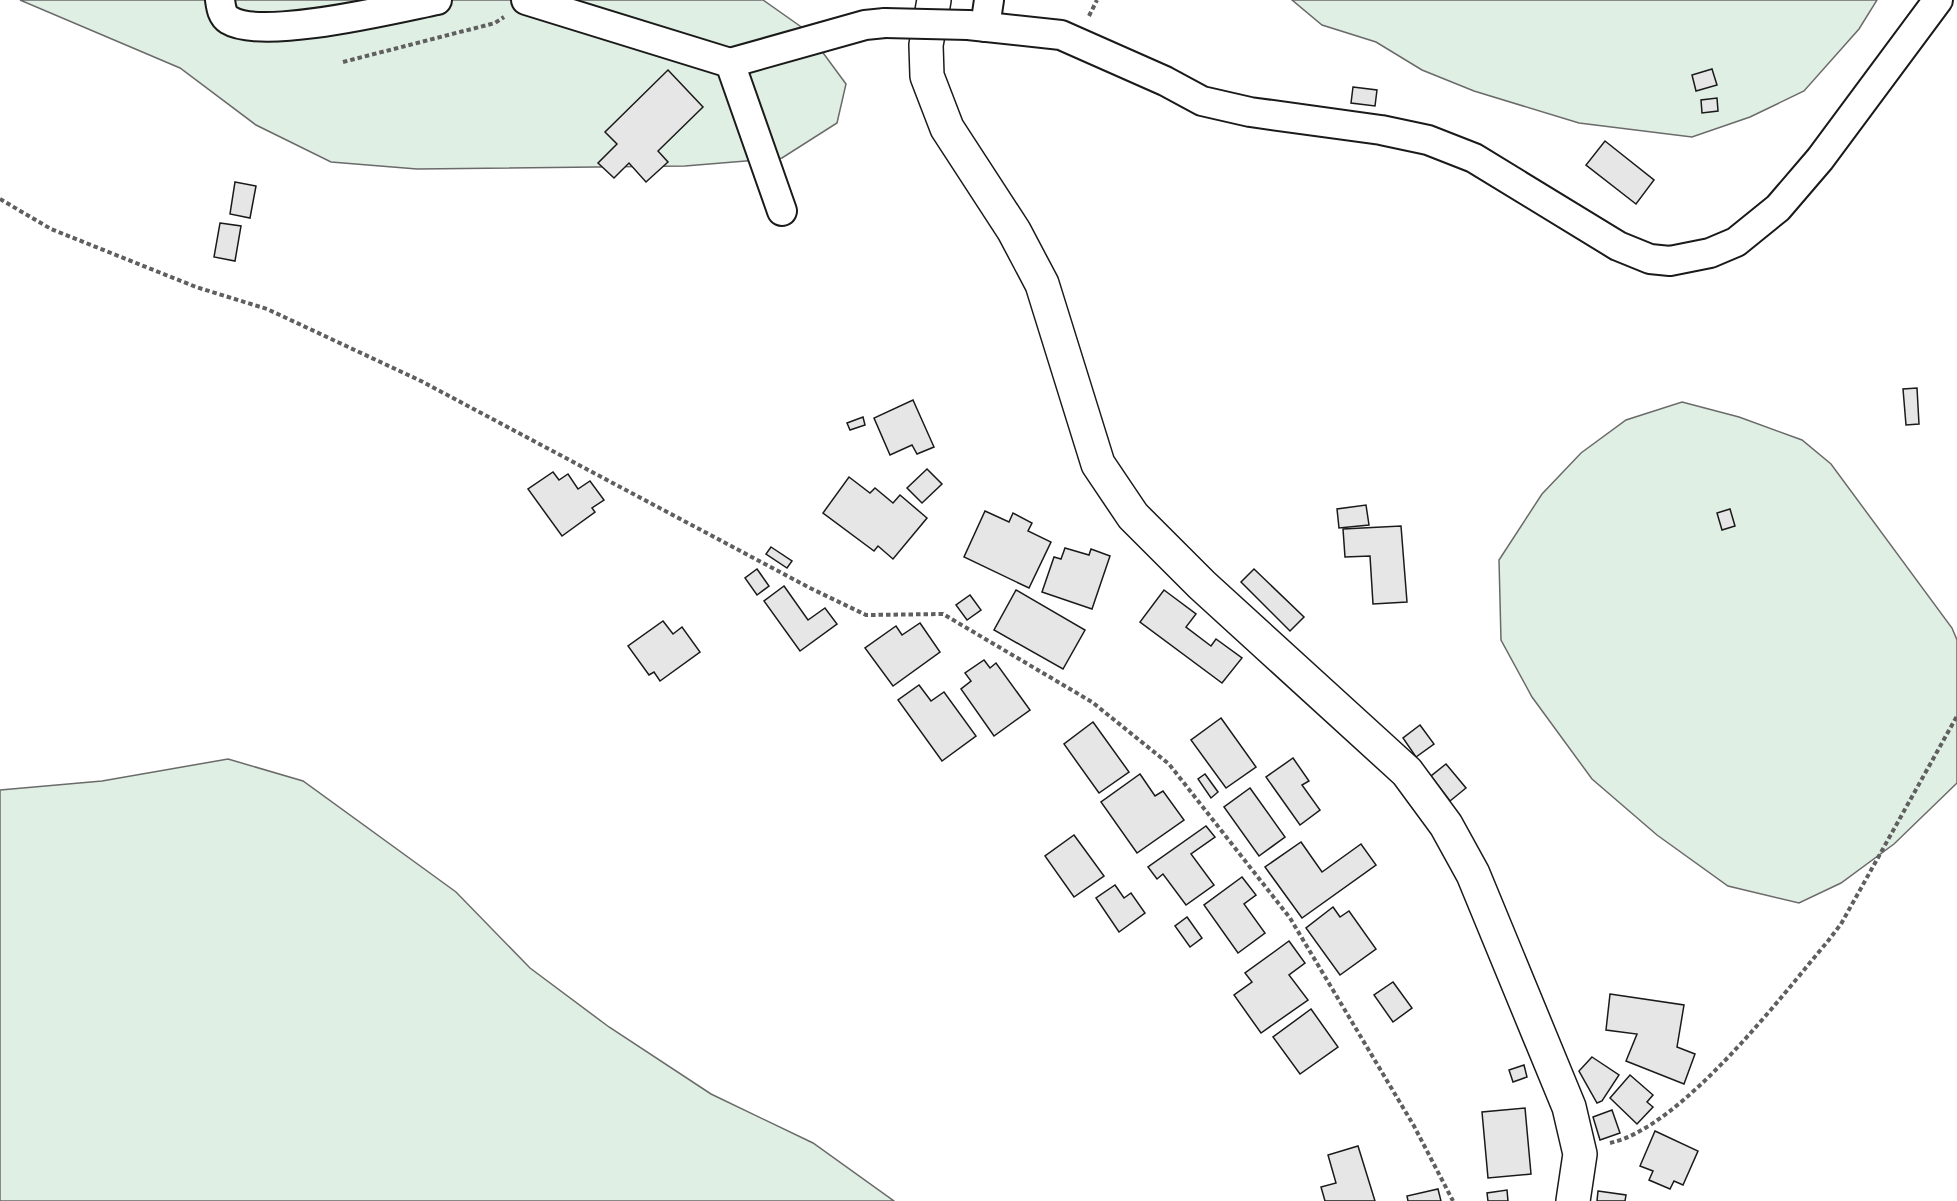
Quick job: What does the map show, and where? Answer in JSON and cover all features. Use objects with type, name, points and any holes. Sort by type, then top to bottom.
[{"type":"street","points":[[219,0],[222,12],[229,20],[246,25],[298,26],[437,0]]},
{"type":"street","points":[[934,0],[931,4],[926,45],[927,76],[947,128],[1014,231],[1042,284],[1098,464],[1133,516],[1202,585],[1407,772],[1446,825],[1473,874],[1564,1096],[1580,1150],[1573,1201]]},
{"type":"street","points":[[528,1],[730,63],[865,25],[885,23],[981,18],[1061,35],[1165,81],[1202,101],[1250,112],[1381,130],[1428,140],[1474,158],[1618,246],[1650,259],[1670,261],[1685,260],[1736,242],[1778,208],[1820,159],[1938,0]]},
{"type":"street","points":[[730,63],[782,211]]},
{"type":"path","points":[[343,62],[495,22],[528,1]]},
{"type":"path","points":[[0,199],[51,228],[196,287],[267,309],[421,381],[866,615],[943,614],[1092,702],[1169,764],[1290,918],[1414,1126],[1453,1201]]},
{"type":"path","points":[[1580,1150],[1617,1142],[1641,1133],[1709,1077],[1769,1011],[1841,924],[1957,716]]},
{"type":"green space","points":[[20,0],[763,0],[807,31],[846,84],[837,123],[782,158],[685,166],[417,169],[331,162],[256,125],[180,68]]},
{"type":"green space","points":[[1292,0],[1877,0],[1859,29],[1804,91],[1750,117],[1692,137],[1579,123],[1474,91],[1422,70],[1376,42],[1322,25]]},
{"type":"green space","points":[[1682,402],[1739,417],[1802,440],[1831,464],[1952,628],[1957,640],[1957,783],[1894,844],[1841,883],[1799,903],[1728,886],[1657,835],[1592,779],[1532,697],[1501,640],[1499,560],[1542,494],[1581,453],[1626,420]]},
{"type":"green space","points":[[228,759],[303,781],[456,892],[530,968],[609,1027],[711,1094],[813,1143],[894,1201],[0,1201],[0,790],[102,781]]},
{"type":"building","points":[[1712,69],[1717,85],[1696,91],[1692,75]]},
{"type":"building","points":[[668,70],[703,107],[658,151],[668,162],[646,182],[629,163],[614,178],[598,163],[617,144],[605,132]]},
{"type":"building","points":[[1353,87],[1377,90],[1375,106],[1351,103]]},
{"type":"building","points":[[1717,98],[1718,111],[1702,113],[1701,100]]},
{"type":"building","points":[[1605,141],[1654,180],[1636,204],[1586,165]]},
{"type":"building","points":[[235,182],[256,186],[250,218],[230,214]]},
{"type":"building","points":[[220,223],[241,226],[235,261],[214,257]]},
{"type":"building","points":[[1917,388],[1919,424],[1906,425],[1903,389]]},
{"type":"building","points":[[913,400],[934,447],[917,454],[912,445],[890,455],[874,418]]},
{"type":"building","points":[[863,417],[865,425],[850,430],[847,423]]},
{"type":"building","points":[[927,469],[942,484],[922,503],[907,488]]},
{"type":"building","points":[[553,472],[559,480],[568,474],[578,489],[590,481],[604,500],[592,508],[595,512],[562,536],[528,489]]},
{"type":"building","points":[[849,477],[870,493],[875,488],[893,503],[900,495],[927,518],[893,559],[878,546],[874,551],[823,513]]},
{"type":"building","points":[[1366,505],[1369,525],[1339,528],[1337,509]]},
{"type":"building","points":[[1730,509],[1735,526],[1722,530],[1717,513]]},
{"type":"building","points":[[985,511],[1009,522],[1013,513],[1032,523],[1028,531],[1051,542],[1029,588],[964,557]]},
{"type":"building","points":[[1401,526],[1407,602],[1373,604],[1370,556],[1345,557],[1343,529]]},
{"type":"building","points":[[771,547],[792,561],[787,568],[766,554]]},
{"type":"building","points":[[1065,548],[1089,555],[1091,549],[1110,556],[1092,609],[1042,592],[1054,557],[1061,559]]},
{"type":"building","points":[[757,569],[769,586],[757,595],[745,578]]},
{"type":"building","points":[[1254,569],[1304,617],[1290,631],[1241,582]]},
{"type":"building","points":[[784,586],[808,620],[825,608],[837,624],[800,651],[764,601]]},
{"type":"building","points":[[1016,590],[1085,630],[1063,669],[994,630]]},
{"type":"building","points":[[1164,590],[1196,614],[1186,627],[1211,646],[1216,639],[1242,658],[1222,683],[1140,622]]},
{"type":"building","points":[[970,595],[981,610],[967,620],[956,605]]},
{"type":"building","points":[[663,621],[673,634],[682,627],[700,652],[660,681],[654,672],[649,675],[628,646]]},
{"type":"building","points":[[920,623],[940,652],[893,686],[865,648],[896,626],[902,635]]},
{"type":"building","points":[[984,660],[990,668],[996,663],[1030,710],[994,736],[961,689],[971,681],[965,673]]},
{"type":"building","points":[[919,685],[931,701],[944,692],[976,736],[942,761],[898,700]]},
{"type":"building","points":[[1221,718],[1256,767],[1226,788],[1191,740]]},
{"type":"building","points":[[1093,722],[1129,772],[1099,793],[1064,744]]},
{"type":"building","points":[[1420,725],[1434,744],[1416,757],[1403,738]]},
{"type":"building","points":[[1293,758],[1309,781],[1302,785],[1320,810],[1300,825],[1266,777]]},
{"type":"building","points":[[1446,764],[1466,788],[1450,801],[1431,776]]},
{"type":"building","points":[[1140,774],[1155,796],[1163,791],[1184,820],[1137,853],[1101,802]]},
{"type":"building","points":[[1205,774],[1218,792],[1211,798],[1198,779]]},
{"type":"building","points":[[1250,788],[1285,837],[1259,856],[1224,807]]},
{"type":"building","points":[[1206,826],[1215,837],[1191,854],[1214,885],[1186,905],[1163,874],[1157,879],[1148,867]]},
{"type":"building","points":[[1074,835],[1104,876],[1074,897],[1045,856]]},
{"type":"building","points":[[1301,842],[1322,872],[1361,844],[1376,865],[1302,918],[1265,867]]},
{"type":"building","points":[[1242,877],[1256,895],[1244,904],[1265,933],[1238,953],[1204,905]]},
{"type":"building","points":[[1115,885],[1124,898],[1131,893],[1145,913],[1119,932],[1096,898]]},
{"type":"building","points":[[1333,907],[1340,917],[1349,911],[1376,949],[1340,975],[1306,928]]},
{"type":"building","points":[[1187,917],[1202,938],[1190,947],[1175,926]]},
{"type":"building","points":[[1289,941],[1305,963],[1289,975],[1308,1000],[1261,1033],[1234,995],[1252,982],[1245,973]]},
{"type":"building","points":[[1393,982],[1412,1008],[1393,1022],[1374,995]]},
{"type":"building","points":[[1610,994],[1684,1005],[1677,1047],[1695,1054],[1684,1084],[1626,1061],[1637,1034],[1606,1030]]},
{"type":"building","points":[[1311,1009],[1338,1047],[1300,1074],[1273,1037]]},
{"type":"building","points":[[1592,1057],[1619,1075],[1602,1101],[1597,1103],[1579,1071]]},
{"type":"building","points":[[1524,1065],[1527,1077],[1513,1082],[1509,1070]]},
{"type":"building","points":[[1630,1075],[1653,1095],[1647,1102],[1653,1107],[1637,1124],[1610,1098]]},
{"type":"building","points":[[1525,1108],[1531,1174],[1488,1178],[1482,1112]]},
{"type":"building","points":[[1612,1110],[1620,1133],[1600,1140],[1593,1117]]},
{"type":"building","points":[[1655,1131],[1698,1151],[1683,1185],[1674,1181],[1670,1189],[1649,1180],[1653,1171],[1640,1166]]},
{"type":"building","points":[[1358,1146],[1375,1201],[1325,1201],[1321,1187],[1336,1183],[1328,1155]]},
{"type":"building","points":[[1438,1189],[1441,1201],[1408,1201],[1407,1196]]},
{"type":"building","points":[[1507,1190],[1508,1201],[1488,1201],[1487,1193]]},
{"type":"building","points":[[1598,1191],[1626,1195],[1625,1201],[1597,1201]]}]
